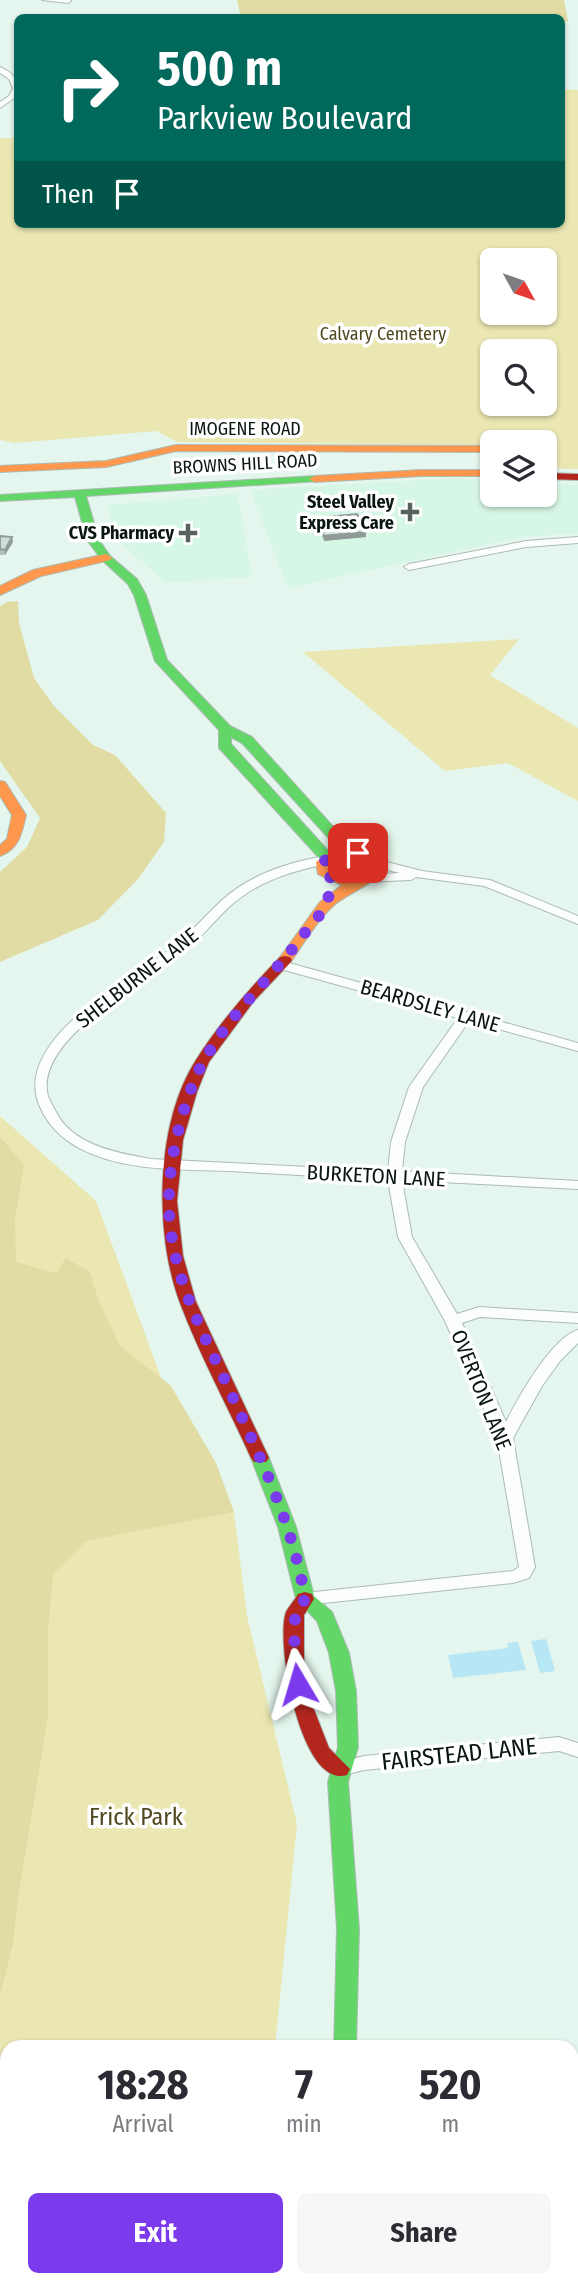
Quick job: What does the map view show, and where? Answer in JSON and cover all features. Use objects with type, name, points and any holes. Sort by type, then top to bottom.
[{"type":"street","points":[[45,0],[68,1]]},
{"type":"street","points":[[0,69],[14,82]]},
{"type":"street","points":[[0,106],[14,93]]},
{"type":"street","name":"IMOGENE ROAD","points":[[0,469],[95,465],[176,448],[480,449]]},
{"type":"street","name":"BROWNS HILL ROAD","points":[[0,498],[421,473],[480,473]]},
{"type":"street","points":[[557,476],[578,477]]},
{"type":"street","points":[[79,493],[93,540],[106,558],[133,582],[140,595],[161,661],[225,729],[247,740],[349,852],[365,855],[375,863],[422,875],[486,883],[578,920]]},
{"type":"street","points":[[409,568],[526,544],[578,540]]},
{"type":"street","points":[[0,591],[9,584],[38,574],[106,558]]},
{"type":"street","points":[[225,729],[224,745],[327,867],[363,880],[422,875]]},
{"type":"street","points":[[0,785],[19,815],[13,840],[0,852]]},
{"type":"street","points":[[327,867],[349,852]]},
{"type":"street","points":[[345,2040],[348,1929],[338,1782],[348,1747],[346,1691],[339,1653],[325,1617],[305,1599],[286,1527],[258,1452],[188,1303],[175,1256],[169,1201],[176,1140],[202,1062],[249,998],[282,965],[325,905],[375,871],[375,863]]},
{"type":"street","points":[[325,905],[327,867]]},
{"type":"street","name":"SHELBURNE LANE","points":[[174,1165],[114,1157],[71,1138],[46,1111],[40,1089],[43,1068],[76,1023],[103,999],[178,950],[234,896],[293,868],[327,867]]},
{"type":"street","name":"BEARDSLEY LANE","points":[[282,965],[578,1047]]},
{"type":"street","name":"OVERTON LANE","points":[[305,1599],[523,1574],[527,1567],[505,1438],[453,1321],[405,1237],[394,1176],[397,1142],[415,1087],[466,1016]]},
{"type":"street","name":"BURKETON LANE","points":[[174,1165],[578,1185]]},
{"type":"street","points":[[453,1321],[479,1312],[578,1318]]},
{"type":"street","points":[[505,1438],[534,1382],[550,1361],[578,1335]]},
{"type":"street","points":[[305,1599],[295,1614],[294,1661],[298,1684],[303,1707],[321,1753],[340,1769]]},
{"type":"street","name":"FAIRSTEAD LANE","points":[[340,1769],[364,1763],[559,1744],[578,1750]]},
{"type":"shaded area","points":[[237,0],[564,0],[568,21],[565,22],[565,14],[240,14]]},
{"type":"shaded area","points":[[455,478],[480,479],[480,507],[557,507],[557,484],[578,485],[578,533],[523,537],[288,588],[250,490]]},
{"type":"shaded area","points":[[238,494],[252,577],[165,583],[117,539],[107,505]]},
{"type":"shaded area","points":[[18,601],[19,623],[34,678],[54,706],[93,745],[115,755],[166,813],[164,842],[138,879],[98,920],[0,962],[0,872],[27,847],[40,818],[0,761],[0,606]]},
{"type":"shaded area","points":[[0,1137],[24,1165],[15,1218],[16,1262],[56,1273],[66,1258],[90,1272],[99,1302],[120,1346],[171,1386],[216,1463],[234,1512],[86,1541],[53,1574],[48,1632],[48,1716],[13,1944],[0,1995]]},
{"type":"green space","name":"Calvary Cemetery","points":[[565,89],[578,90],[578,469],[557,466],[557,430],[480,430],[480,445],[177,442],[156,431],[15,443],[0,440],[0,138],[14,138],[14,228],[565,228]]},
{"type":"green space","points":[[519,639],[490,675],[578,728],[578,801],[508,763],[445,771],[303,652]]},
{"type":"green space","name":"Frick Park","points":[[0,1116],[96,1201],[212,1516],[234,1512],[247,1616],[297,1824],[276,2040],[0,2040]]},
{"type":"water","points":[[546,1639],[555,1671],[540,1673],[531,1641]]},
{"type":"water","points":[[518,1642],[526,1670],[453,1678],[448,1655],[508,1648],[507,1643]]},
{"type":"building","points":[[357,514],[366,532],[324,536],[316,518]]},
{"type":"building","points":[[0,536],[12,537],[5,550],[0,549]]},
{"type":"traffic: fast","points":[[0,498],[315,479]]},
{"type":"traffic: fast","points":[[79,493],[93,540],[106,558],[133,582],[140,595],[161,661],[225,729],[247,740],[349,852]]},
{"type":"traffic: fast","points":[[225,729],[224,745],[327,858]]},
{"type":"traffic: fast","points":[[260,1458],[287,1527],[305,1599],[325,1617],[339,1653],[346,1691],[348,1747],[338,1782],[348,1929],[345,2040]]},
{"type":"traffic: slow","points":[[0,469],[106,464],[176,448],[480,449]]},
{"type":"traffic: slow","points":[[315,479],[421,473],[480,473]]},
{"type":"traffic: slow","points":[[0,591],[37,573],[106,558]]},
{"type":"traffic: slow","points":[[0,785],[19,815],[13,840],[0,852]]},
{"type":"traffic: slow","points":[[285,960],[325,905],[347,888],[373,875],[376,867],[365,857],[351,853],[337,855],[323,862],[323,871],[341,881],[360,881]]},
{"type":"traffic: jam","points":[[557,476],[578,477]]},
{"type":"traffic: jam","points":[[260,1458],[188,1302],[175,1256],[169,1201],[175,1140],[189,1092],[202,1062],[249,998],[285,960]]},
{"type":"traffic: jam","points":[[305,1599],[295,1614],[294,1661],[303,1707],[321,1753],[340,1769]]},
{"type":"place","name":"Steel Valley Express Care","points":[[410,512]]},
{"type":"place","name":"CVS Pharmacy","points":[[188,533]]},
{"type":"route","points":[[298,1684],[294,1661],[295,1614],[305,1599],[303,1584],[286,1527],[258,1452],[188,1303],[175,1256],[169,1201],[176,1140],[202,1062],[249,998],[282,965],[325,905],[333,879],[323,872],[323,862],[333,855],[358,853]]}]
